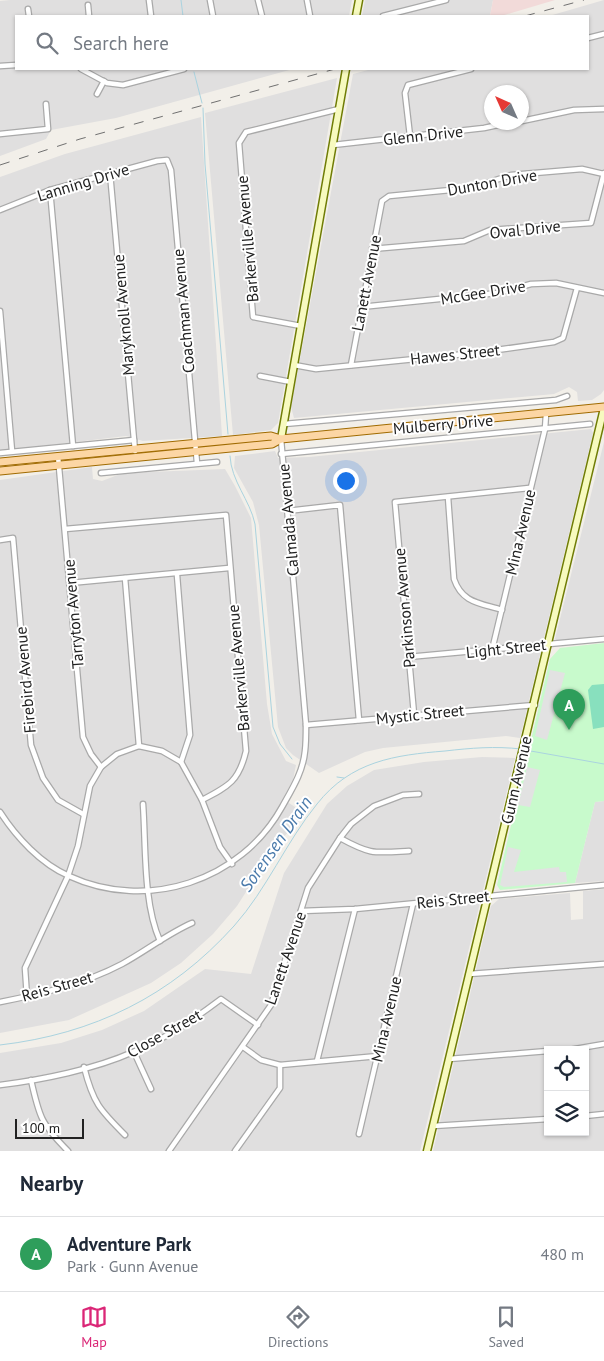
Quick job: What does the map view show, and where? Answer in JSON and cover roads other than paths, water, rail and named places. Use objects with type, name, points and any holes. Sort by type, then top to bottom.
[{"type":"main road","name":"Mulberry Drive","points":[[0,471],[136,457],[195,448],[272,444],[281,439],[604,407]]},
{"type":"main road","name":"Mulberry Drive","points":[[0,462],[58,456],[135,444],[195,448]]},
{"type":"street","points":[[149,0],[151,15]]},
{"type":"street","points":[[210,0],[213,15]]},
{"type":"street","points":[[258,0],[262,15]]},
{"type":"street","points":[[307,0],[310,15]]},
{"type":"street","points":[[356,15],[359,0]]},
{"type":"street","points":[[387,15],[446,0]]},
{"type":"street","points":[[88,5],[89,15]]},
{"type":"street","points":[[28,9],[29,15]]},
{"type":"street","points":[[589,38],[604,34]]},
{"type":"street","points":[[0,66],[15,65]]},
{"type":"street","points":[[89,70],[104,81],[123,85],[180,70]]},
{"type":"street","points":[[155,70],[156,76]]},
{"type":"street","name":"Calmada Avenue","points":[[68,876],[116,889],[150,891],[180,886],[207,877],[232,864],[272,825],[298,778],[305,752],[306,725],[281,439],[346,70]]},
{"type":"street","points":[[410,136],[405,94],[408,85],[467,70]]},
{"type":"street","points":[[96,94],[104,81]]},
{"type":"street","points":[[0,134],[48,129],[46,104]]},
{"type":"street","name":"Barkerville Avenue","points":[[301,326],[254,317],[239,142],[246,132],[339,109]]},
{"type":"street","points":[[529,119],[574,110],[604,110]]},
{"type":"street","name":"Glenn Drive","points":[[333,145],[484,128]]},
{"type":"street","name":"Lanning Drive","points":[[0,210],[50,190],[110,173],[167,160]]},
{"type":"street","name":"Coachman Avenue","points":[[167,160],[171,170],[197,462]]},
{"type":"street","name":"Dunton Drive","points":[[382,201],[389,196],[471,188],[511,175],[582,169],[604,174]]},
{"type":"street","name":"Maryknoll Avenue","points":[[110,173],[136,457]]},
{"type":"street","name":"Oval Drive","points":[[372,249],[464,241],[490,230],[591,223],[604,174]]},
{"type":"street","points":[[50,190],[73,446]]},
{"type":"street","name":"Lanett Avenue","points":[[351,365],[382,201]]},
{"type":"street","name":"McGee Drive","points":[[361,307],[498,293],[531,284],[556,283],[604,293]]},
{"type":"street","name":"Hawes Street","points":[[294,364],[316,369],[475,353],[554,342],[563,338],[577,288]]},
{"type":"street","points":[[0,310],[12,451]]},
{"type":"street","points":[[260,376],[291,382]]},
{"type":"street","points":[[284,424],[556,400],[567,396]]},
{"type":"street","name":"Gunn Avenue","points":[[427,1151],[604,407]]},
{"type":"street","name":"Mina Avenue","points":[[492,650],[545,429],[546,414]]},
{"type":"street","name":"Mulberry Drive","points":[[282,454],[590,424]]},
{"type":"street","points":[[0,452],[73,446],[135,444]]},
{"type":"street","name":"Tarryton Avenue","points":[[58,456],[83,737],[91,754],[101,767]]},
{"type":"street","points":[[101,473],[197,462],[217,462]]},
{"type":"street","points":[[502,610],[467,600],[458,590],[454,579],[448,497],[530,488]]},
{"type":"street","name":"Parkinson Avenue","points":[[414,714],[395,502],[448,497]]},
{"type":"street","points":[[287,511],[340,505],[359,720]]},
{"type":"street","name":"Barkerville Avenue","points":[[65,529],[226,515],[246,751],[242,769],[234,780],[202,800]]},
{"type":"street","name":"Firebird Avenue","points":[[0,540],[13,538],[31,745],[43,778],[58,800],[83,814]]},
{"type":"street","points":[[70,583],[177,575],[229,568]]},
{"type":"street","points":[[177,575],[190,735],[182,762]]},
{"type":"street","points":[[125,578],[139,746]]},
{"type":"street","name":"Light Street","points":[[408,657],[604,640]]},
{"type":"street","name":"Mystic Street","points":[[306,725],[414,714],[534,705]]},
{"type":"street","points":[[27,997],[25,968],[68,876],[78,846],[90,786],[101,767],[117,754],[139,746],[162,752],[182,762],[202,800],[220,847],[232,864]]},
{"type":"street","name":"Lanett Avenue","points":[[169,1151],[271,1005],[308,888],[340,838],[351,824],[374,806],[403,794],[419,794]]},
{"type":"street","points":[[143,804],[150,891],[155,929],[160,941]]},
{"type":"street","points":[[0,812],[7,823],[34,852],[68,876]]},
{"type":"street","points":[[0,824],[7,823]]},
{"type":"street","points":[[340,838],[365,852],[409,851]]},
{"type":"street","name":"Reis Street","points":[[302,911],[413,904],[604,884]]},
{"type":"street","name":"Mina Avenue","points":[[360,1134],[413,904]]},
{"type":"street","points":[[317,1061],[355,909]]},
{"type":"street","name":"Reis Street","points":[[0,1002],[27,997],[91,978],[121,964],[192,923]]},
{"type":"street","points":[[469,974],[604,964]]},
{"type":"street","name":"Close Street","points":[[0,1085],[31,1080],[84,1067],[134,1052],[200,1014],[221,998],[258,1025]]},
{"type":"street","points":[[589,1047],[604,1044]]},
{"type":"street","points":[[243,1046],[261,1060],[280,1065],[378,1056]]},
{"type":"street","points":[[448,1059],[544,1051]]},
{"type":"street","points":[[134,1052],[152,1089]]},
{"type":"street","points":[[235,1151],[280,1088],[280,1065]]},
{"type":"street","points":[[84,1067],[96,1103],[125,1135]]},
{"type":"street","points":[[31,1080],[39,1116],[49,1132],[68,1151]]},
{"type":"street","points":[[589,1116],[604,1114]]},
{"type":"street","points":[[433,1126],[544,1118]]},
{"type":"waterway","points":[[181,0],[183,15]]},
{"type":"waterway","points":[[194,72],[202,103]]},
{"type":"waterway","points":[[203,108],[205,164],[228,434]]},
{"type":"waterway","points":[[230,456],[234,474],[253,515],[255,524],[273,727],[280,744],[292,759]]},
{"type":"waterway","name":"Sorensen Drain","points":[[0,1045],[34,1040],[67,1032],[99,1021],[129,1008],[157,992],[184,973],[210,951],[246,912],[317,804],[344,778],[359,769],[391,758],[409,755],[464,749],[521,749]]},
{"type":"waterway","name":"Sorensen Drain","points":[[525,750],[604,764]]},
{"type":"waterway","name":"Sorensen Drain","points":[[337,777],[344,778]]},
{"type":"railway","points":[[529,15],[584,0]]},
{"type":"railway","points":[[0,165],[80,139],[331,70]]},
{"type":"place","name":"Adventure Park","points":[[569,730]]}]
